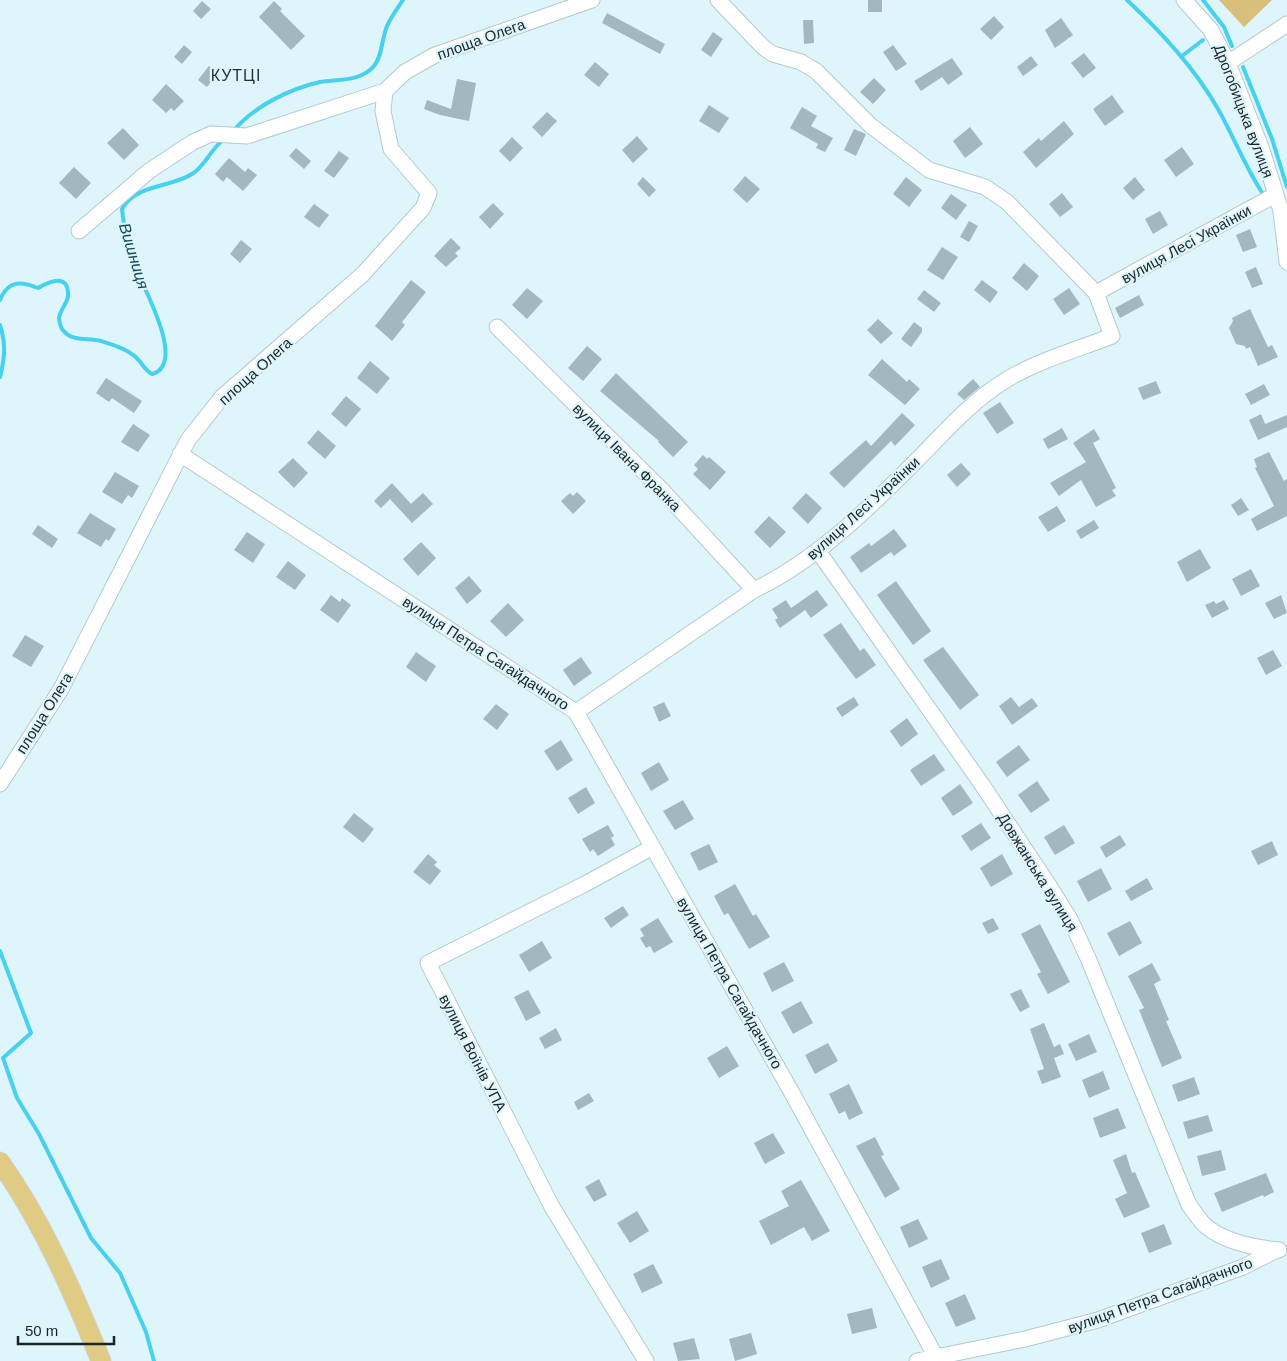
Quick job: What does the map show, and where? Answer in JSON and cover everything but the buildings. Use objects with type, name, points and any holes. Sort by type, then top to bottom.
[{"type":"main road","points":[[0,1162],[43,1232],[65,1276],[100,1361]]},
{"type":"street","name":"вулиця Лесі Українки","points":[[576,712],[754,590],[777,579],[818,551],[994,387],[1041,364],[1112,336],[1096,294],[1007,202],[985,187],[929,170],[870,124],[816,71],[801,62],[773,54],[764,48],[718,0]]},
{"type":"street","name":"Дрогобицька вулиця","points":[[1184,0],[1211,30],[1228,62],[1262,150],[1275,195],[1284,210],[1287,262]]},
{"type":"street","name":"площа Олега","points":[[79,231],[149,171],[193,142],[211,134],[247,136],[385,91],[405,72],[435,55],[587,1]]},
{"type":"street","points":[[1228,62],[1287,24]]},
{"type":"street","name":"площа Олега","points":[[0,784],[61,689],[188,440],[222,398],[364,274],[423,208],[429,193],[390,149],[383,110],[385,91]]},
{"type":"street","name":"вулиця Лесі Українки","points":[[1096,294],[1275,195]]},
{"type":"street","name":"вулиця Івана Франка","points":[[497,327],[661,489],[754,590]]},
{"type":"street","name":"вулиця Петра Сагайдачного","points":[[180,454],[576,712],[792,1093],[936,1357],[1025,1339],[1098,1320],[1243,1267],[1282,1250]]},
{"type":"street","name":"Довжанська вулиця","points":[[818,551],[983,786],[1070,919],[1092,967],[1189,1205],[1207,1227],[1224,1236],[1282,1250]]},
{"type":"street","name":"вулиця Воїнів УПА","points":[[646,1361],[552,1207],[428,963],[585,884],[652,847]]},
{"type":"street","points":[[917,1361],[936,1357]]},
{"type":"shaded area","points":[[1219,0],[1272,0],[1244,27]]},
{"type":"waterway","name":"Вишниця","points":[[234,130],[242,121],[262,106],[296,89],[320,82],[348,79],[369,71],[377,62],[387,26],[403,0]]},
{"type":"waterway","points":[[1127,0],[1165,38],[1199,79],[1218,109],[1263,194]]},
{"type":"waterway","points":[[1203,0],[1224,27],[1232,46]]},
{"type":"waterway","points":[[1182,56],[1203,40]]},
{"type":"waterway","points":[[1243,67],[1272,139],[1287,187]]},
{"type":"waterway","name":"Вишниця","points":[[0,300],[3,293],[16,284],[21,283],[38,288],[53,281],[62,282],[65,284],[68,296],[59,319],[62,329],[66,333],[75,338],[101,341],[122,348],[136,357],[146,370],[152,374],[162,367],[165,356],[160,326],[132,255],[122,209],[136,195],[197,171],[223,140]]},
{"type":"waterway","name":"Вишниця","points":[[0,325],[4,351],[0,377]]},
{"type":"waterway","points":[[0,951],[31,1033],[3,1058],[17,1098],[39,1134],[91,1238],[120,1273],[146,1332],[154,1361]]},
{"type":"district","name":"КУТЦІ","points":[[236,75]]}]
